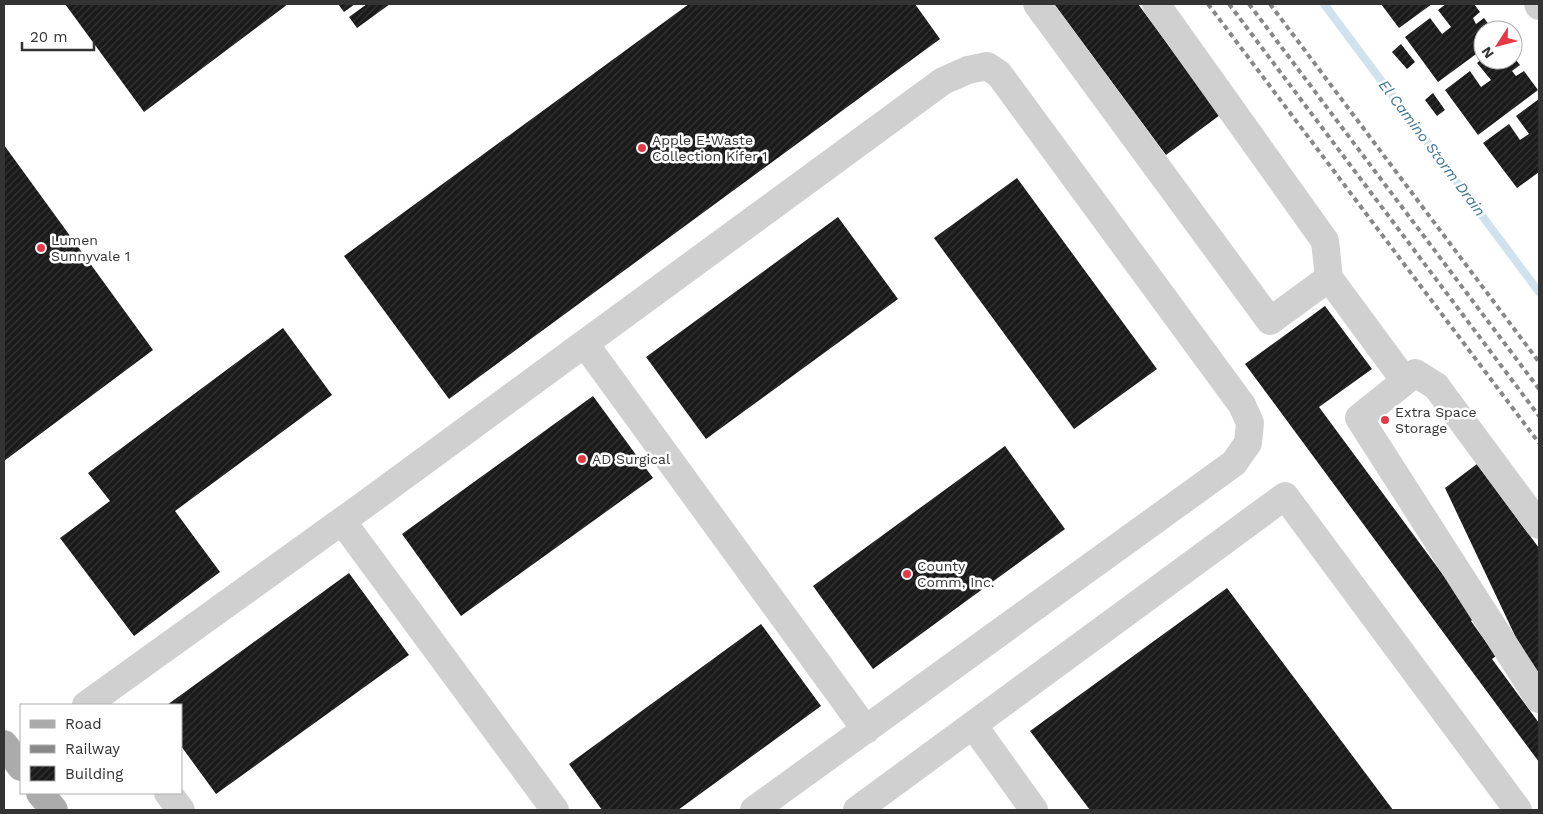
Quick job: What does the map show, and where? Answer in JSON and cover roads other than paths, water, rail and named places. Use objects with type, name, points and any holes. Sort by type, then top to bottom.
[{"type":"main road","points":[[41,794],[54,810]]},
{"type":"lane","points":[[1036,4],[1270,321],[1329,278]]},
{"type":"lane","points":[[1156,4],[1325,241],[1329,278],[1405,381]]},
{"type":"lane","points":[[96,702],[943,81],[968,70],[987,66],[999,74],[1236,397],[1250,423],[1248,442],[1234,464],[754,810]]},
{"type":"lane","points":[[585,344],[866,730]]},
{"type":"lane","points":[[1539,525],[1436,386],[1415,373],[1359,418],[1539,699]]},
{"type":"lane","points":[[861,809],[1285,496],[1518,810]]},
{"type":"lane","points":[[342,522],[554,810]]},
{"type":"lane","points":[[973,725],[1034,810]]},
{"type":"lane","points":[[169,794],[181,810]]},
{"type":"waterway","name":"El Camino Storm Drain","points":[[1324,4],[1539,292]]},
{"type":"railway","points":[[1208,4],[1539,443]]},
{"type":"railway","points":[[1229,4],[1539,416]]},
{"type":"railway","points":[[1249,4],[1539,389]]},
{"type":"railway","points":[[1270,4],[1539,362]]},
{"type":"place","name":"Apple E-Waste Collection Kifer 1","points":[[642,148]]},
{"type":"place","name":"Lumen Sunnyvale 1","points":[[41,248]]},
{"type":"place","name":"Extra Space Storage","points":[[1385,420]]},
{"type":"place","name":"AD Surgical","points":[[582,459]]},
{"type":"place","name":"County Comm, Inc.","points":[[907,574]]}]
